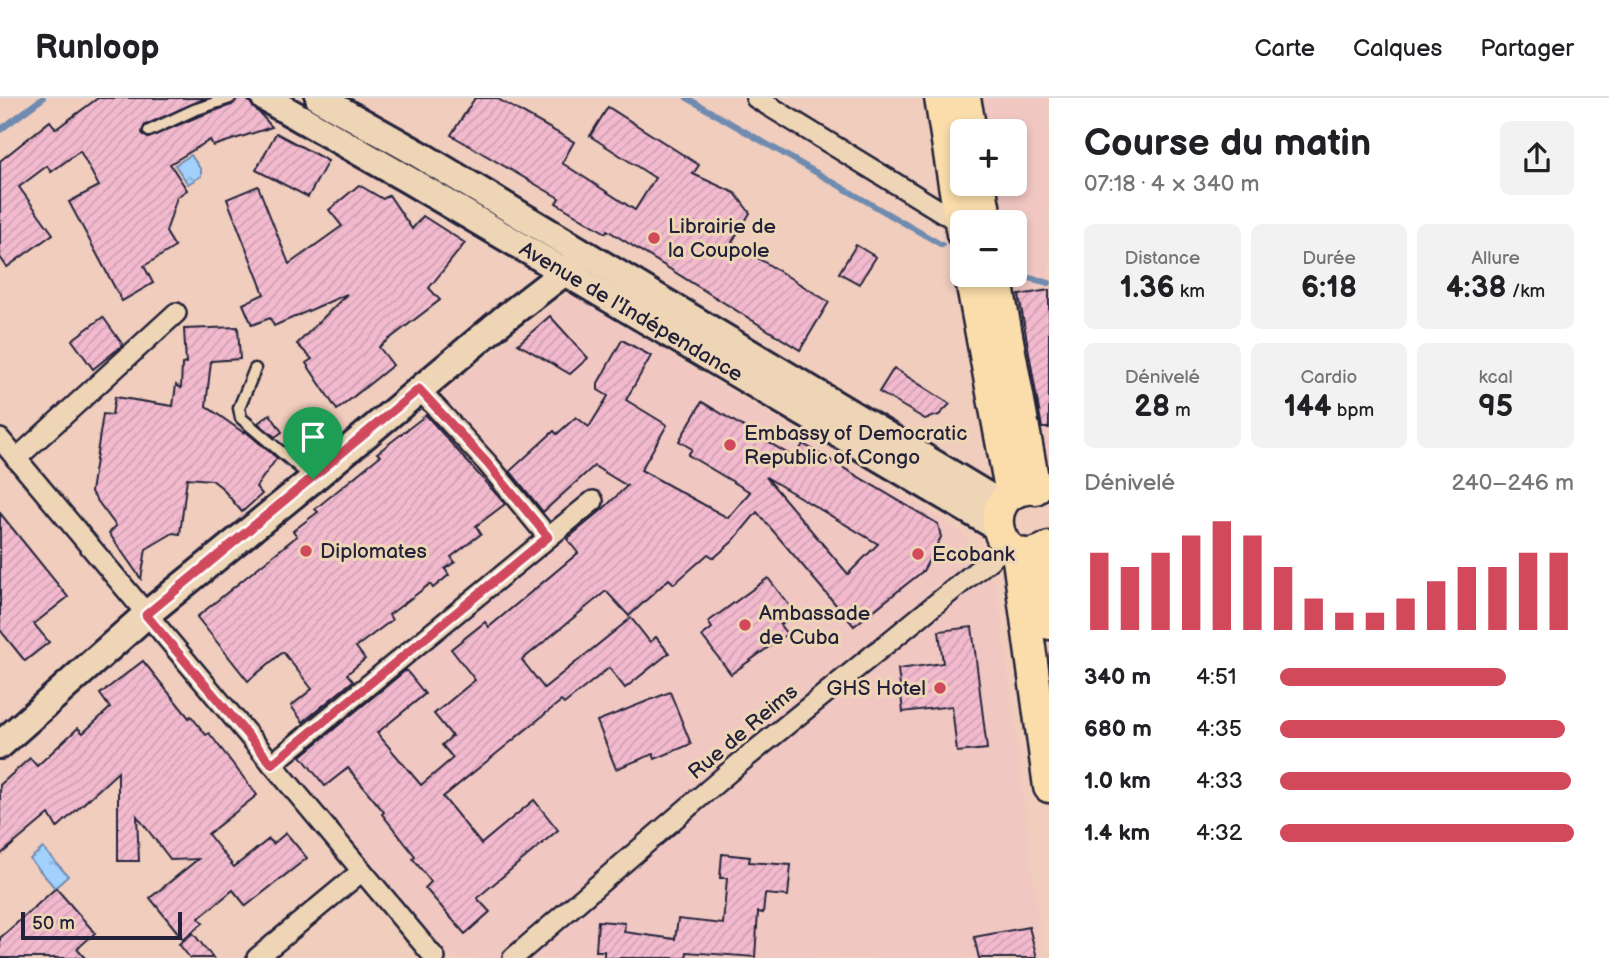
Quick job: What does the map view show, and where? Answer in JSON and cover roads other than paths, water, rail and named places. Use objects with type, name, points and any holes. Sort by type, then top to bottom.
[{"type":"main road","name":"Avenue de l'Indépendance","points":[[265,98],[565,274],[1023,523]]},
{"type":"main road","name":"Avenue de l'Indépendance","points":[[319,98],[586,254],[1023,523]]},
{"type":"main road","points":[[940,98],[966,210]]},
{"type":"main road","points":[[965,98],[969,119]]},
{"type":"main road","points":[[0,745],[146,615],[505,318],[565,274],[586,254]]},
{"type":"main road","points":[[973,287],[1023,523],[1049,624]]},
{"type":"main road","points":[[997,287],[1049,787]]},
{"type":"street","points":[[756,98],[950,214]]},
{"type":"street","points":[[16,459],[176,313]]},
{"type":"street","points":[[419,389],[487,463],[548,537]]},
{"type":"street","points":[[0,439],[435,958]]},
{"type":"street","points":[[272,764],[593,501]]},
{"type":"street","name":"Rue de Reims","points":[[513,958],[1023,523]]},
{"type":"street","points":[[257,958],[362,871]]},
{"type":"lane","points":[[149,131],[194,110],[230,98]]},
{"type":"lane","points":[[255,369],[239,408],[241,418],[313,479]]},
{"type":"water","points":[[191,155],[201,170],[201,176],[188,184],[175,165]]},
{"type":"water","points":[[43,848],[68,876],[55,888],[30,859]]},
{"type":"waterway","points":[[0,130],[43,98]]},
{"type":"waterway","points":[[687,98],[942,245]]},
{"type":"waterway","points":[[1029,278],[1049,283]]},
{"type":"place","name":"Librairie de la Coupole","points":[[654,238]]},
{"type":"place","name":"Embassy of Democratic Republic of Congo","points":[[730,445]]},
{"type":"place","name":"Diplomates","points":[[306,551]]},
{"type":"place","name":"Ecobank","points":[[918,554]]},
{"type":"place","name":"Ambassade de Cuba","points":[[745,625]]},
{"type":"place","name":"GHS Hotel","points":[[940,688]]}]
